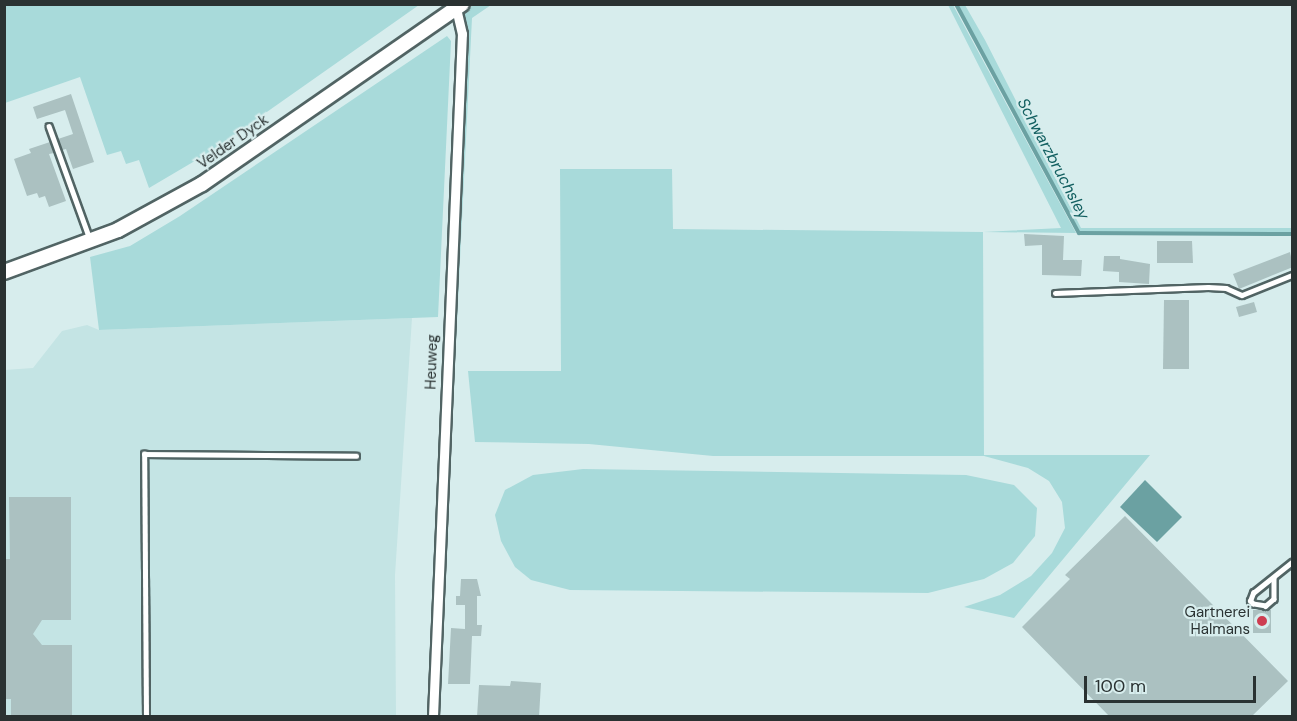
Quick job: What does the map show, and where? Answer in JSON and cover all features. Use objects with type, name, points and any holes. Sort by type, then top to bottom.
[{"type":"main road","name":"Velder Dyck","points":[[4,272],[91,242],[118,230],[202,184],[459,7]]},
{"type":"street","name":"Heuweg","points":[[434,717],[462,34],[459,7]]},
{"type":"lane","points":[[49,126],[91,242]]},
{"type":"lane","points":[[1055,293],[1208,287],[1226,288],[1242,296],[1293,275]]},
{"type":"lane","points":[[146,717],[144,454],[356,456]]},
{"type":"lane","points":[[1274,578],[1274,599],[1266,606],[1253,604],[1250,601],[1253,593],[1293,562]]},
{"type":"shaded area","points":[[4,5],[419,5],[210,152],[149,188],[139,160],[126,164],[121,151],[107,155],[80,77],[5,103]]},
{"type":"shaded area","points":[[474,5],[491,5],[472,18],[451,442],[449,425],[466,27],[464,16],[466,10]]},
{"type":"shaded area","points":[[948,5],[953,5],[1076,233],[983,232],[1061,228]]},
{"type":"shaded area","points":[[958,5],[965,5],[985,40],[1081,228],[1292,228],[1292,233],[1080,232]]},
{"type":"shaded area","points":[[447,36],[451,41],[438,317],[99,330],[90,257],[130,246],[180,216]]},
{"type":"shaded area","points":[[560,169],[672,169],[673,229],[983,232],[984,455],[1150,455],[1014,618],[964,607],[1000,595],[1031,576],[1052,553],[1065,528],[1062,502],[1049,481],[1028,468],[984,456],[713,456],[589,444],[475,442],[468,371],[561,371]]},
{"type":"shaded area","points":[[412,318],[395,575],[396,716],[5,716],[5,370],[33,368],[62,331],[87,325],[99,330]]},
{"type":"shaded area","points":[[583,469],[966,475],[1014,485],[1037,508],[1035,536],[1013,563],[984,579],[928,593],[570,590],[531,580],[515,567],[501,541],[495,515],[505,490],[533,475]]},
{"type":"shaded area","points":[[1145,480],[1182,517],[1157,542],[1120,507]]},
{"type":"building","points":[[71,94],[94,162],[73,169],[66,149],[62,150],[58,139],[73,134],[65,110],[37,119],[33,107]]},
{"type":"building","points":[[50,142],[54,153],[49,154],[66,201],[49,207],[45,196],[39,198],[37,193],[27,196],[14,159],[31,153],[29,149]]},
{"type":"building","points":[[1024,234],[1064,236],[1063,260],[1082,260],[1081,276],[1042,275],[1042,245],[1025,246]]},
{"type":"building","points":[[1157,241],[1192,241],[1193,263],[1157,263]]},
{"type":"building","points":[[1290,252],[1293,267],[1239,289],[1233,274]]},
{"type":"building","points":[[1104,256],[1120,256],[1120,259],[1150,264],[1149,284],[1119,282],[1119,272],[1103,271]]},
{"type":"building","points":[[1164,300],[1189,300],[1189,369],[1163,369]]},
{"type":"building","points":[[1254,302],[1257,312],[1239,317],[1236,307]]},
{"type":"building","points":[[9,497],[71,497],[71,620],[42,620],[33,634],[42,645],[72,645],[72,717],[11,717],[11,699],[4,699],[4,559],[10,559]]},
{"type":"building","points":[[1125,516],[1288,681],[1251,717],[1110,717],[1022,627],[1070,579],[1065,575]]},
{"type":"building","points":[[461,579],[477,579],[481,596],[477,596],[477,625],[482,625],[481,636],[472,636],[470,684],[448,684],[451,628],[465,629],[465,605],[456,605],[456,596],[460,596]]},
{"type":"building","name":"Gartnerei Halmans","points":[[1253,610],[1271,610],[1271,633],[1253,633]]},
{"type":"building","points":[[511,681],[541,683],[539,717],[477,717],[479,685],[510,686]]},
{"type":"waterway","name":"Schwarzbruchsley","points":[[956,4],[1079,233],[1292,234]]},
{"type":"place","name":"Gartnerei Halmans","points":[[1262,621]]}]
